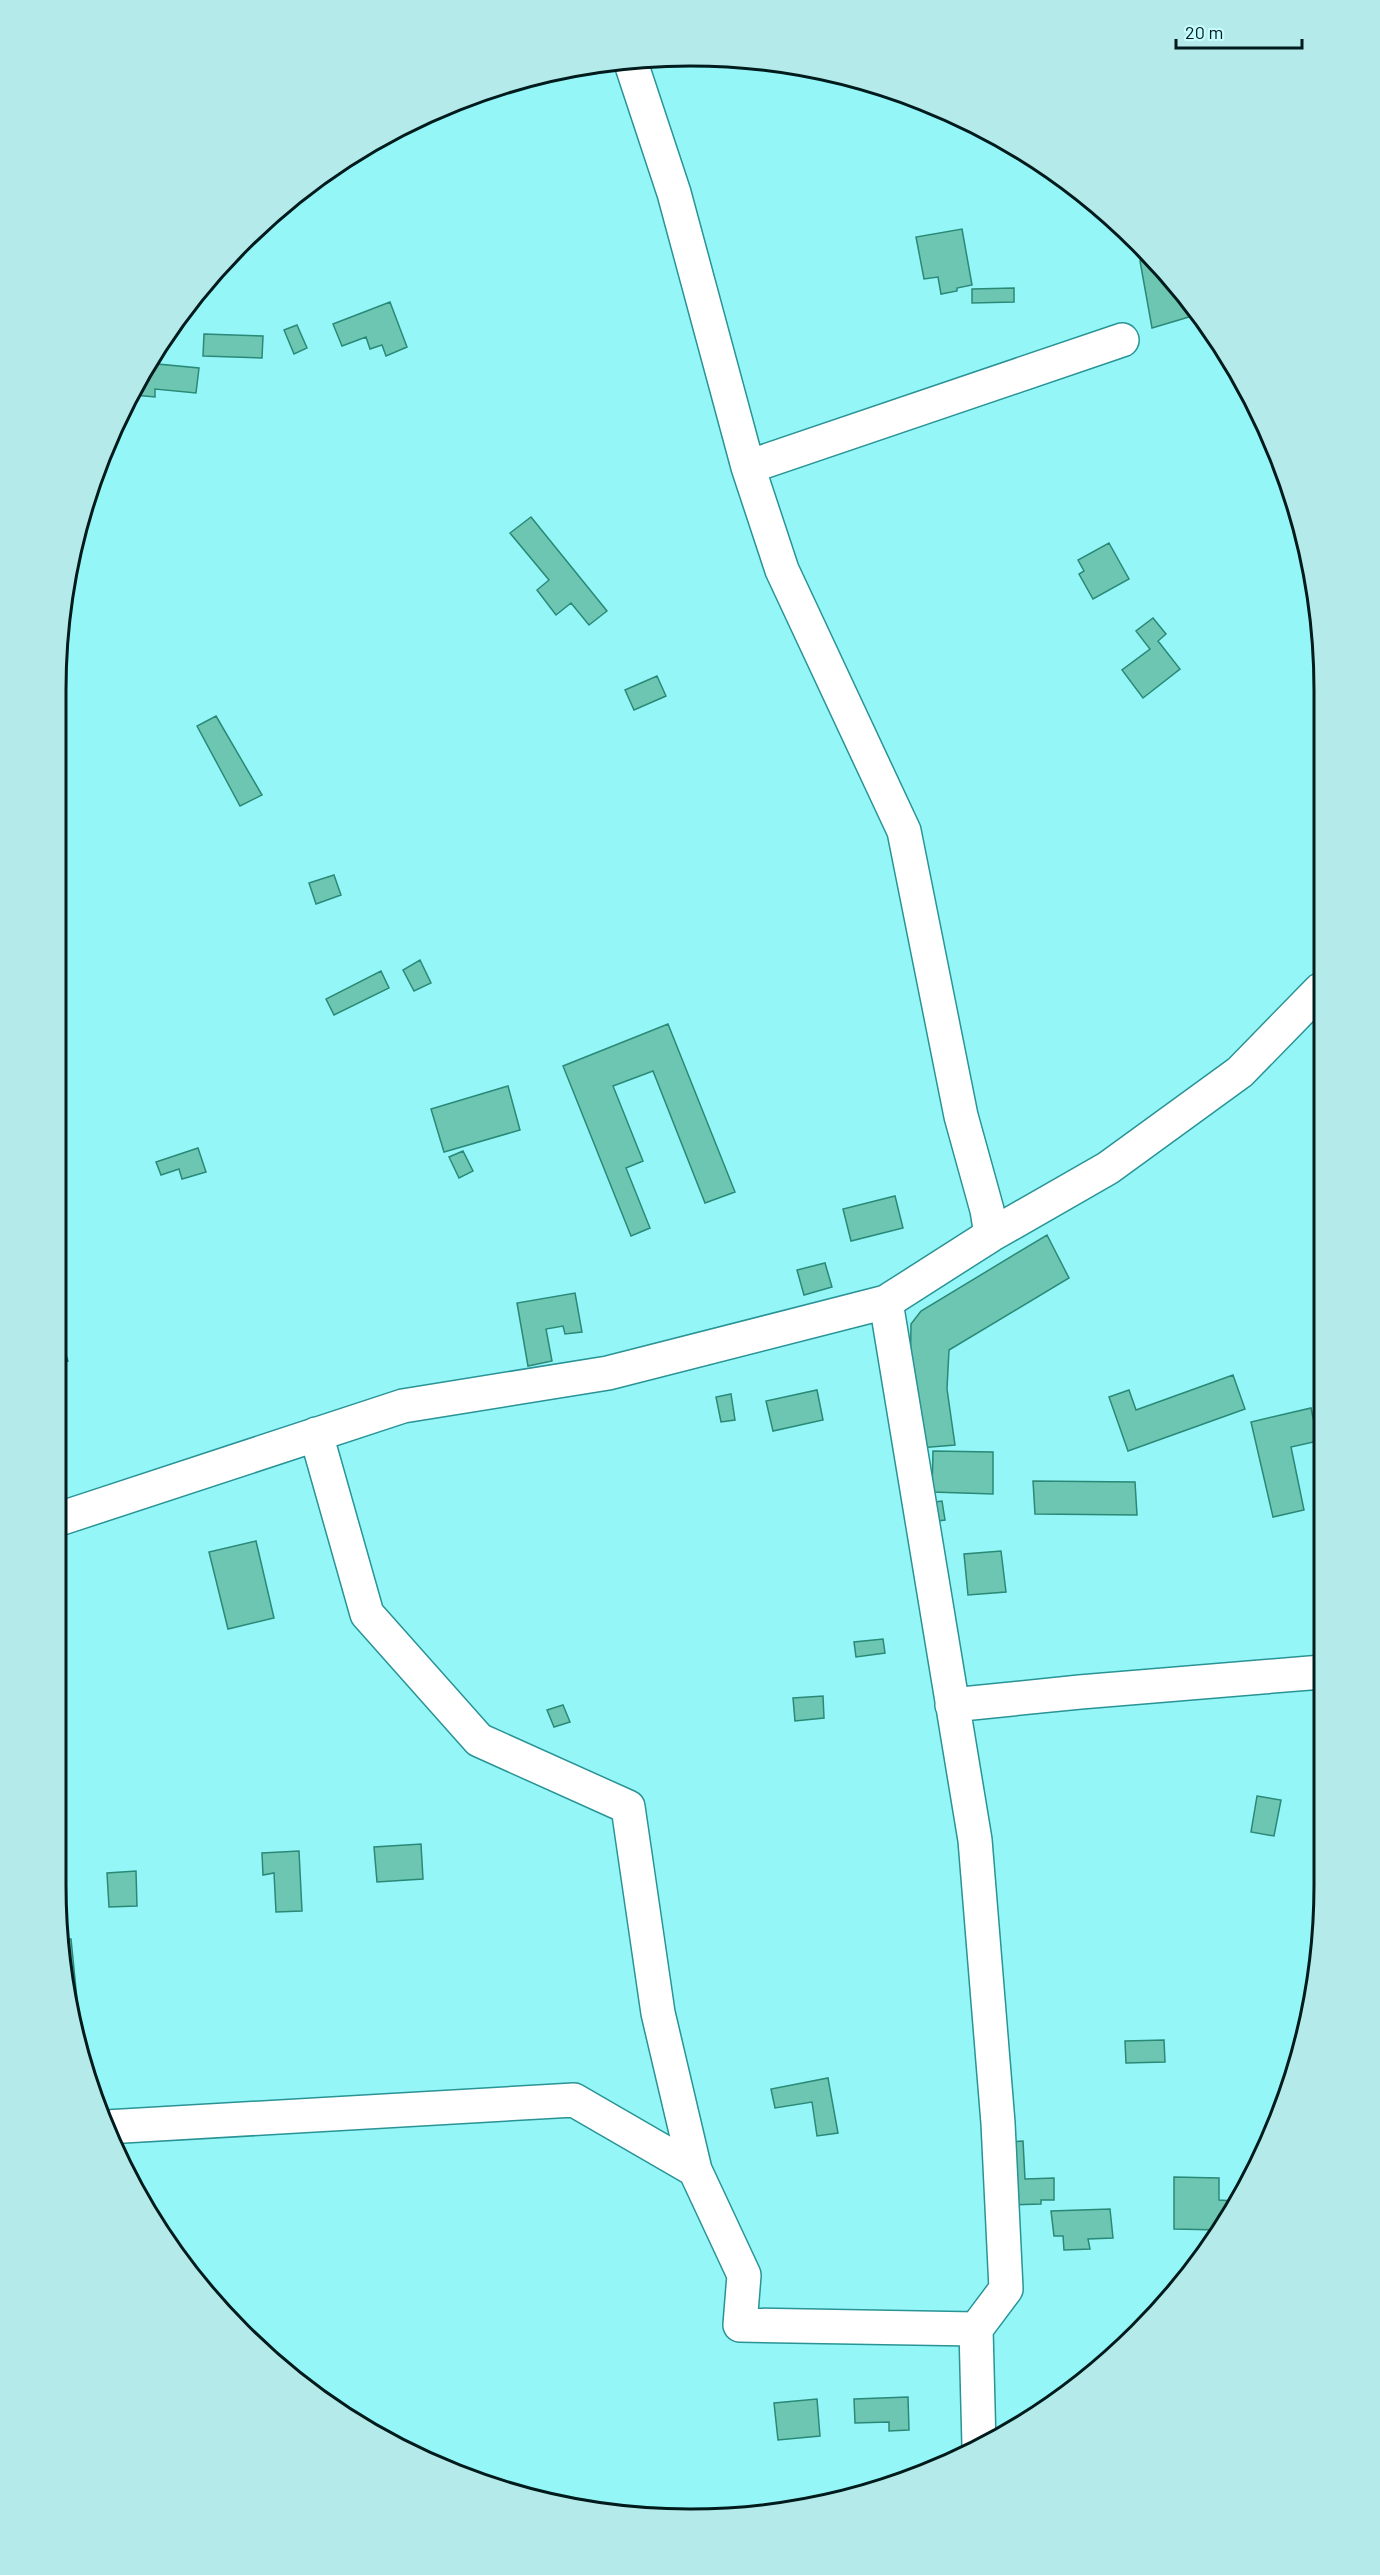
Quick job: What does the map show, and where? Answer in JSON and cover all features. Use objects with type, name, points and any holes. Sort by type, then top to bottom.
[{"type":"street","points":[[633,69],[674,193],[748,467],[782,570],[904,831],[962,1116],[987,1210],[991,1235]]},
{"type":"street","points":[[748,467],[1122,340]]},
{"type":"street","points":[[66,1517],[404,1406],[608,1373],[886,1302],[991,1235],[1108,1168],[1240,1072],[1314,996]]},
{"type":"street","points":[[886,1302],[975,1840],[998,2123],[1006,2289],[976,2329],[979,2438]]},
{"type":"street","points":[[316,1434],[367,1614],[480,1740],[628,1808],[658,2013],[694,2170],[744,2275],[740,2325],[976,2329]]},
{"type":"street","points":[[952,1705],[1314,1673]]},
{"type":"street","points":[[114,2127],[574,2100],[694,2170]]},
{"type":"building","points":[[962,229],[972,285],[941,294],[938,277],[924,279],[916,237]]},
{"type":"building","points":[[1140,261],[1159,279],[1190,317],[1152,328]]},
{"type":"building","points":[[1014,288],[1014,302],[972,303],[972,289]]},
{"type":"building","points":[[390,302],[407,347],[386,356],[382,345],[370,349],[366,337],[342,346],[333,324]]},
{"type":"building","points":[[297,325],[307,348],[294,354],[284,330]]},
{"type":"building","points":[[204,334],[263,336],[262,358],[203,356]]},
{"type":"building","points":[[158,364],[199,368],[196,393],[155,389],[155,397],[140,396]]},
{"type":"building","points":[[531,517],[607,611],[589,625],[571,603],[556,615],[537,590],[549,580],[510,533]]},
{"type":"building","points":[[1109,543],[1129,579],[1093,599],[1079,574],[1084,571],[1078,560]]},
{"type":"building","points":[[1153,618],[1166,634],[1158,641],[1180,669],[1143,698],[1122,670],[1150,649],[1136,631]]},
{"type":"building","points":[[657,676],[666,696],[634,710],[625,690]]},
{"type":"building","points":[[216,716],[262,795],[240,806],[197,726]]},
{"type":"building","points":[[334,875],[341,895],[316,904],[309,883]]},
{"type":"building","points":[[420,960],[431,983],[414,991],[403,970]]},
{"type":"building","points":[[381,971],[389,988],[334,1015],[326,999]]},
{"type":"building","points":[[668,1024],[735,1192],[705,1203],[653,1071],[613,1086],[643,1161],[626,1168],[650,1228],[631,1236],[563,1066]]},
{"type":"building","points":[[508,1086],[520,1130],[444,1152],[431,1109]]},
{"type":"building","points":[[198,1148],[206,1172],[182,1179],[179,1169],[161,1175],[156,1162]]},
{"type":"building","points":[[463,1151],[473,1171],[459,1178],[449,1157]]},
{"type":"building","points":[[895,1196],[903,1228],[851,1241],[843,1209]]},
{"type":"building","points":[[1047,1235],[1069,1278],[949,1350],[947,1389],[955,1445],[919,1448],[910,1386],[911,1324],[921,1311]]},
{"type":"building","points":[[825,1263],[832,1287],[804,1295],[797,1270]]},
{"type":"building","points":[[575,1293],[582,1332],[565,1334],[563,1326],[546,1329],[552,1361],[528,1366],[517,1303]]},
{"type":"building","points":[[1233,1375],[1245,1409],[1128,1451],[1109,1397],[1129,1390],[1136,1410]]},
{"type":"building","points":[[817,1390],[823,1420],[773,1431],[766,1401]]},
{"type":"building","points":[[731,1394],[735,1420],[721,1422],[716,1397]]},
{"type":"building","points":[[1311,1408],[1314,1442],[1291,1447],[1304,1510],[1273,1517],[1251,1422]]},
{"type":"building","points":[[933,1451],[993,1452],[993,1494],[932,1492]]},
{"type":"building","points":[[1033,1481],[1135,1482],[1137,1515],[1035,1514]]},
{"type":"building","points":[[942,1501],[945,1520],[930,1522],[927,1503]]},
{"type":"building","points":[[256,1541],[274,1618],[228,1629],[209,1552]]},
{"type":"building","points":[[1001,1551],[1006,1592],[968,1595],[964,1554]]},
{"type":"building","points":[[883,1639],[885,1653],[856,1657],[854,1642]]},
{"type":"building","points":[[823,1696],[824,1718],[795,1721],[793,1698]]},
{"type":"building","points":[[563,1705],[570,1722],[554,1727],[547,1710]]},
{"type":"building","points":[[1257,1796],[1281,1800],[1274,1836],[1251,1832]]},
{"type":"building","points":[[421,1844],[423,1879],[377,1882],[374,1847]]},
{"type":"building","points":[[299,1851],[302,1911],[276,1912],[274,1873],[263,1875],[262,1853]]},
{"type":"building","points":[[136,1871],[137,1906],[109,1907],[107,1873]]},
{"type":"building","points":[[68,1939],[71,1939],[78,2004],[71,1966]]},
{"type":"building","points":[[1164,2040],[1165,2062],[1126,2063],[1125,2041]]},
{"type":"building","points":[[828,2078],[838,2133],[817,2136],[812,2102],[775,2108],[771,2089]]},
{"type":"building","points":[[1023,2141],[1025,2179],[1054,2178],[1054,2200],[1041,2200],[1041,2204],[1012,2205],[1011,2142]]},
{"type":"building","points":[[1174,2177],[1219,2178],[1219,2200],[1228,2201],[1210,2230],[1174,2229]]},
{"type":"building","points":[[1110,2209],[1113,2238],[1088,2239],[1090,2249],[1064,2250],[1063,2236],[1054,2236],[1051,2211]]},
{"type":"building","points":[[908,2397],[909,2430],[889,2431],[889,2422],[855,2423],[854,2399]]},
{"type":"building","points":[[817,2399],[820,2436],[778,2440],[774,2403]]}]
